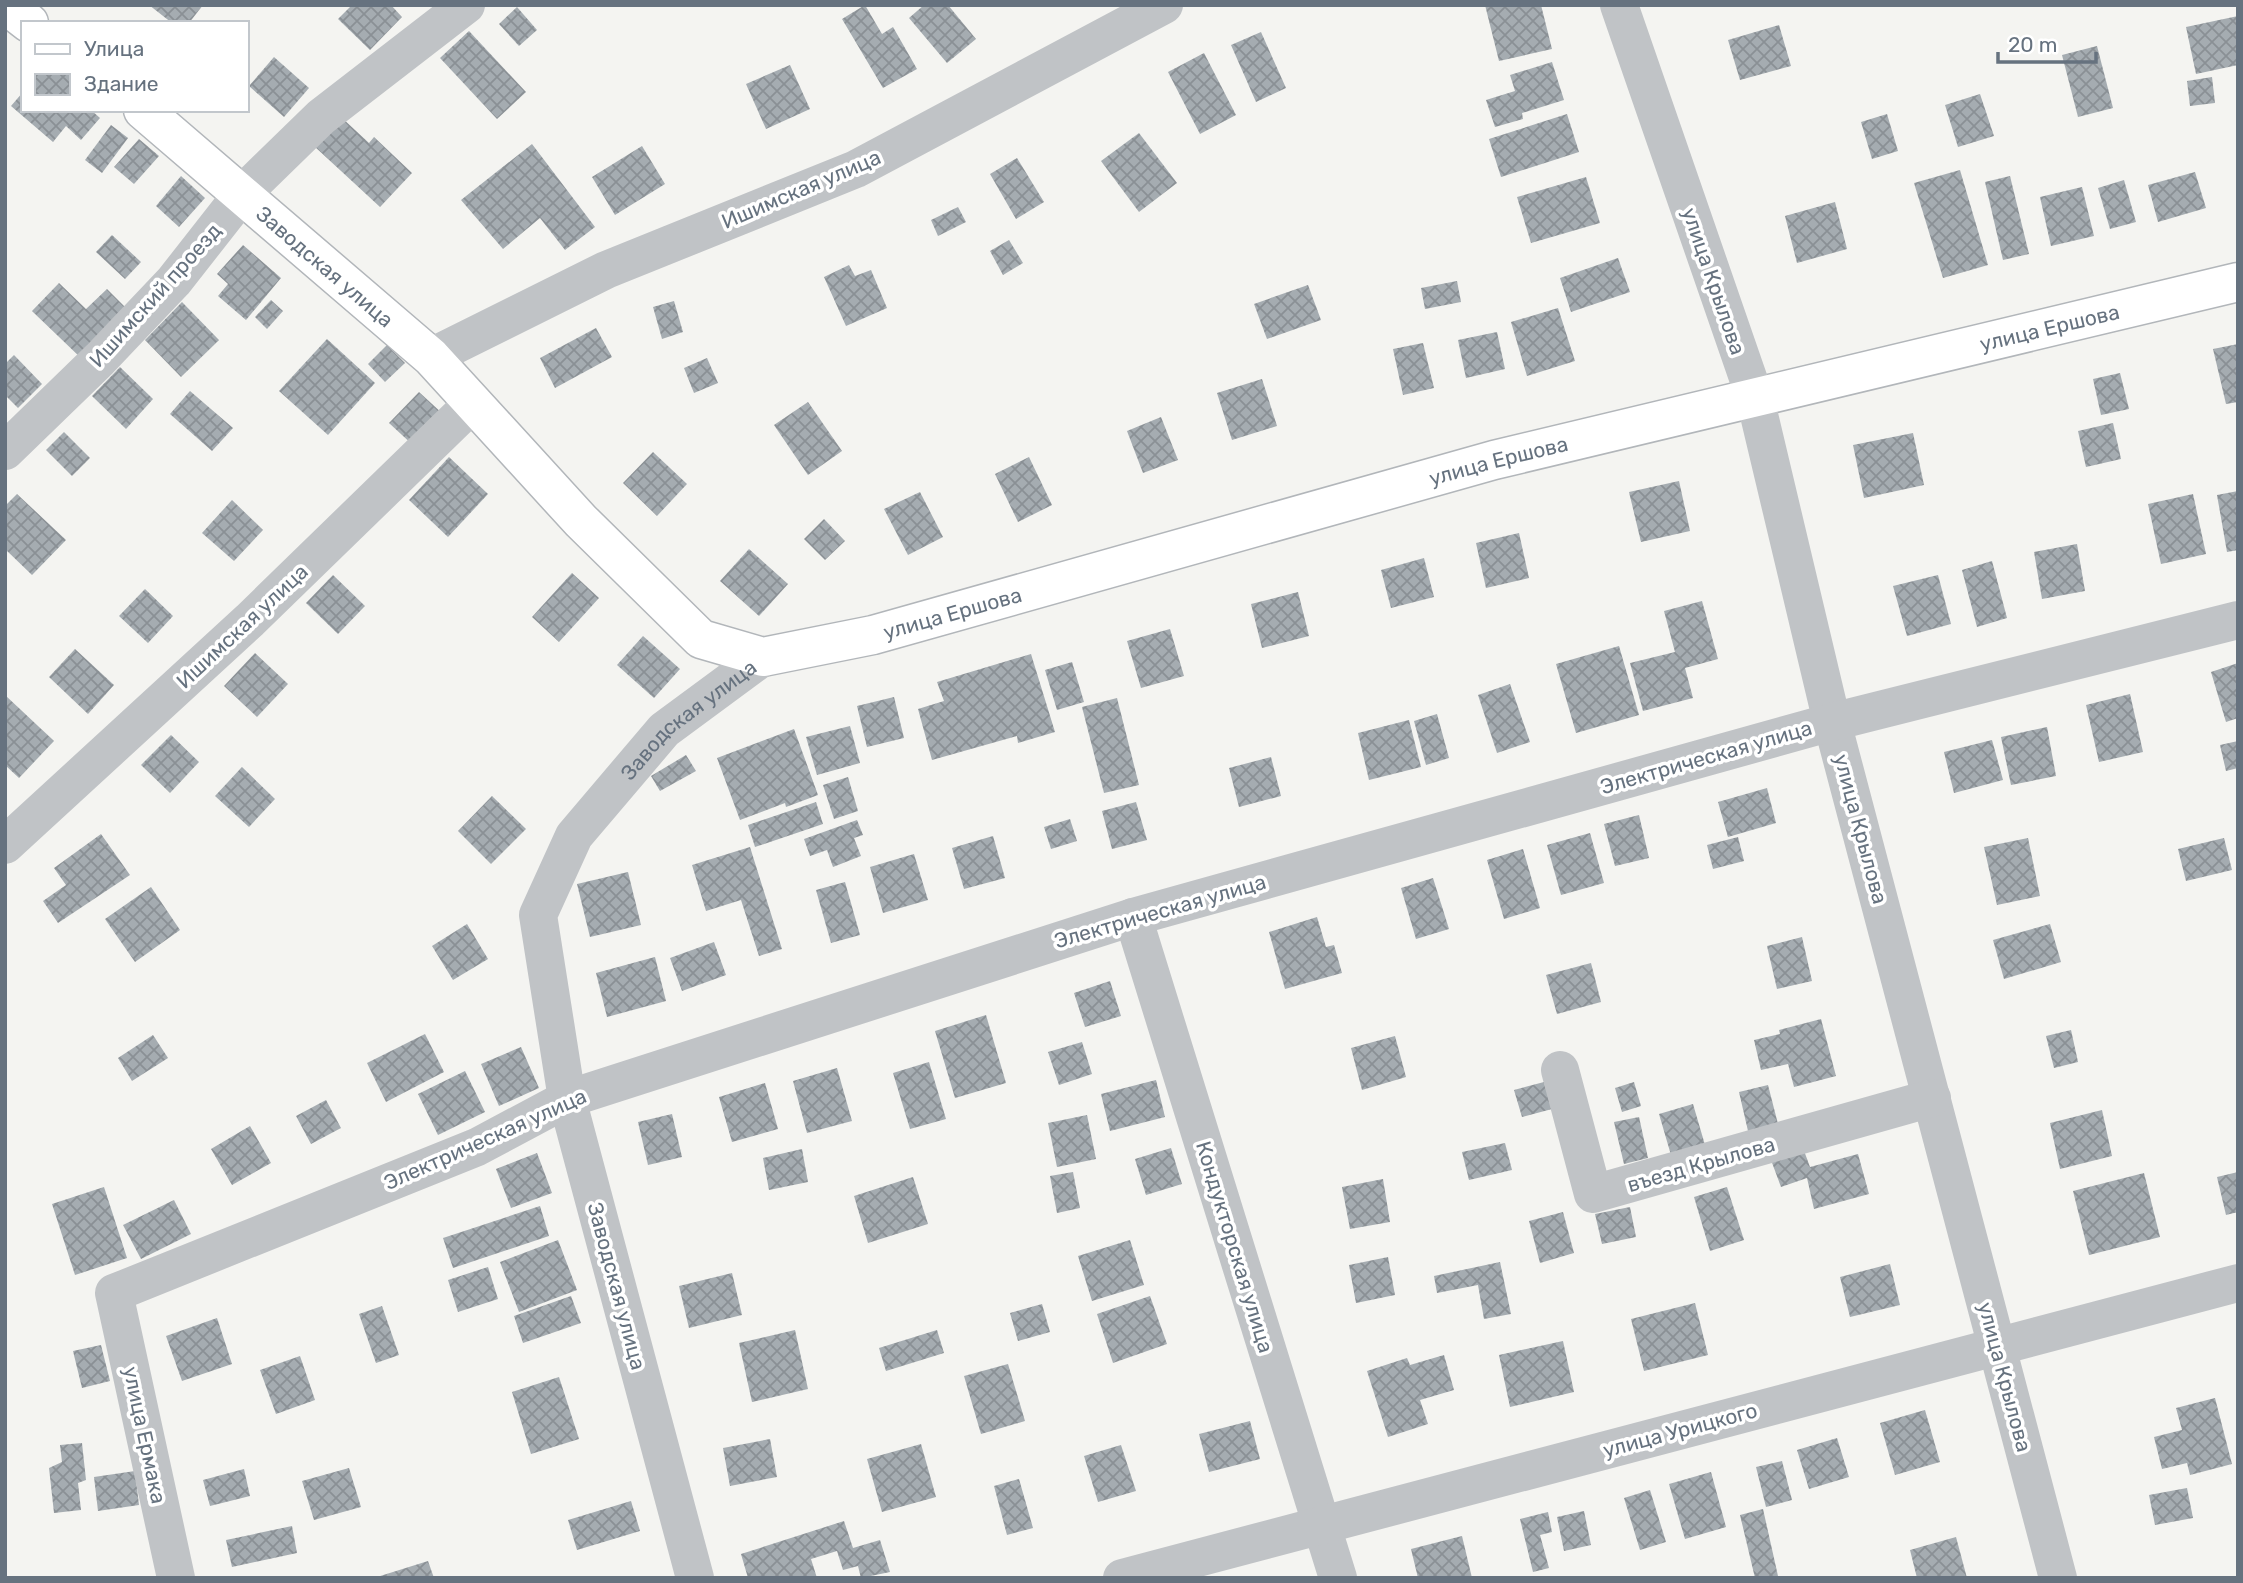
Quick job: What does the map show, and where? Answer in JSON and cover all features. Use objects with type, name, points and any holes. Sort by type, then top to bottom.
[{"type":"street","name":"Ишимский проезд","points":[[5,451],[100,359],[173,281],[243,193],[321,117],[466,5]]},
{"type":"street","name":"Ишимская улица","points":[[431,357],[606,270],[856,169],[1164,5]]},
{"type":"street","name":"улица Крылова","points":[[1619,5],[1755,398],[1832,722],[2058,1578]]},
{"type":"street","points":[[7,6],[26,21]]},
{"type":"street","name":"Заводская улица","points":[[144,112],[243,193],[431,357],[581,522],[701,639],[763,657]]},
{"type":"street","name":"улица Ершова","points":[[763,657],[873,635],[1494,460],[2238,282]]},
{"type":"street","name":"Ишимская улица","points":[[5,845],[250,620],[473,403]]},
{"type":"street","name":"Электрическая улица","points":[[114,1293],[477,1147],[567,1099],[1133,916],[1832,722],[2238,620]]},
{"type":"street","name":"Заводская улица","points":[[695,1578],[567,1099],[538,915],[574,836],[664,730],[763,657]]},
{"type":"street","name":"Кондукторская улица","points":[[1133,916],[1338,1578]]},
{"type":"street","name":"въезд Крылова","points":[[1560,1070],[1593,1194],[1932,1098]]},
{"type":"street","name":"улица Урицкого","points":[[1122,1578],[1321,1523],[1998,1348],[2238,1283]]},
{"type":"street","name":"улица Ермака","points":[[114,1293],[176,1578]]},
{"type":"building","points":[[149,5],[203,5],[191,21],[169,21]]},
{"type":"building","points":[[352,5],[391,5],[402,17],[370,50],[338,19]]},
{"type":"building","points":[[865,5],[882,34],[893,27],[917,69],[883,88],[842,19]]},
{"type":"building","points":[[924,5],[948,5],[976,39],[947,63],[909,18]]},
{"type":"building","points":[[1485,5],[1541,5],[1552,49],[1499,61]]},
{"type":"building","points":[[517,7],[537,30],[519,46],[499,24]]},
{"type":"building","points":[[2238,16],[2238,65],[2196,74],[2186,27]]},
{"type":"building","points":[[1779,25],[1791,66],[1740,80],[1728,40]]},
{"type":"building","points":[[469,31],[526,92],[497,119],[440,58]]},
{"type":"building","points":[[1261,32],[1286,88],[1256,102],[1231,45]]},
{"type":"building","points":[[2097,46],[2113,108],[2078,117],[2062,55]]},
{"type":"building","points":[[1204,53],[1236,115],[1200,134],[1168,72]]},
{"type":"building","points":[[274,57],[309,88],[284,117],[249,86]]},
{"type":"building","points":[[1552,62],[1564,100],[1522,113],[1523,119],[1495,127],[1486,100],[1515,91],[1510,75]]},
{"type":"building","points":[[790,65],[810,109],[766,129],[746,84]]},
{"type":"building","points":[[2212,77],[2215,103],[2190,106],[2187,81]]},
{"type":"building","points":[[21,94],[21,112],[93,112],[100,118],[81,140],[66,126],[53,142],[11,106]]},
{"type":"building","points":[[1980,94],[1994,136],[1958,147],[1945,105]]},
{"type":"building","points":[[1567,114],[1579,152],[1501,177],[1489,139]]},
{"type":"building","points":[[1887,114],[1898,151],[1872,159],[1861,122]]},
{"type":"building","points":[[341,117],[369,143],[374,137],[412,173],[380,207],[314,146]]},
{"type":"building","points":[[111,125],[128,138],[102,173],[85,160]]},
{"type":"building","points":[[1139,133],[1177,183],[1139,212],[1101,161]]},
{"type":"building","points":[[139,139],[159,156],[134,184],[114,167]]},
{"type":"building","points":[[532,144],[595,227],[565,250],[540,218],[503,249],[461,200]]},
{"type":"building","points":[[642,146],[665,184],[615,215],[592,177]]},
{"type":"building","points":[[1017,158],[1044,202],[1016,219],[990,174]]},
{"type":"building","points":[[1960,170],[1988,265],[1943,278],[1914,183]]},
{"type":"building","points":[[2195,172],[2206,208],[2158,222],[2148,185]]},
{"type":"building","points":[[181,176],[205,198],[179,227],[156,206]]},
{"type":"building","points":[[2010,176],[2029,254],[2003,260],[1985,182]]},
{"type":"building","points":[[1586,177],[1600,223],[1531,243],[1517,197]]},
{"type":"building","points":[[2124,180],[2136,222],[2110,229],[2098,188]]},
{"type":"building","points":[[2082,187],[2094,236],[2051,246],[2040,197]]},
{"type":"building","points":[[1835,202],[1847,249],[1797,263],[1785,216]]},
{"type":"building","points":[[958,207],[966,222],[938,236],[931,220]]},
{"type":"building","points":[[112,235],[141,262],[125,279],[96,252]]},
{"type":"building","points":[[1009,240],[1023,263],[1003,275],[990,251]]},
{"type":"building","points":[[243,245],[281,278],[246,320],[218,296],[228,284],[217,274]]},
{"type":"building","points":[[1618,258],[1630,292],[1571,312],[1560,278]]},
{"type":"building","points":[[849,265],[855,276],[871,270],[887,308],[846,326],[824,277]]},
{"type":"building","points":[[1457,281],[1461,302],[1425,309],[1421,288]]},
{"type":"building","points":[[59,283],[86,309],[107,289],[130,312],[83,360],[32,311]]},
{"type":"building","points":[[1308,285],[1321,320],[1267,339],[1254,304]]},
{"type":"building","points":[[271,300],[283,311],[267,329],[255,317]]},
{"type":"building","points":[[674,301],[683,332],[662,339],[653,307]]},
{"type":"building","points":[[182,302],[219,340],[181,377],[145,340]]},
{"type":"building","points":[[1558,308],[1575,361],[1527,376],[1511,322]]},
{"type":"building","points":[[596,328],[612,357],[555,388],[540,358]]},
{"type":"building","points":[[1497,332],[1505,369],[1466,378],[1458,340]]},
{"type":"building","points":[[327,339],[375,383],[328,435],[279,391]]},
{"type":"building","points":[[1423,343],[1434,388],[1403,395],[1393,349]]},
{"type":"building","points":[[2238,344],[2238,402],[2226,404],[2213,349]]},
{"type":"building","points":[[387,345],[405,363],[385,382],[368,364]]},
{"type":"building","points":[[14,355],[42,384],[18,408],[5,395],[5,364]]},
{"type":"building","points":[[707,358],[718,383],[694,393],[684,368]]},
{"type":"building","points":[[120,367],[153,399],[126,429],[92,396]]},
{"type":"building","points":[[2120,373],[2129,409],[2101,415],[2093,379]]},
{"type":"building","points":[[1262,379],[1277,426],[1232,440],[1217,393]]},
{"type":"building","points":[[190,391],[233,428],[212,451],[170,414]]},
{"type":"building","points":[[419,392],[444,415],[415,447],[389,423]]},
{"type":"building","points":[[808,402],[842,451],[808,475],[774,425]]},
{"type":"building","points":[[1161,417],[1178,460],[1143,473],[1127,431]]},
{"type":"building","points":[[2113,423],[2121,459],[2086,467],[2078,431]]},
{"type":"building","points":[[64,432],[90,458],[72,476],[46,450]]},
{"type":"building","points":[[1913,433],[1924,485],[1864,498],[1853,445]]},
{"type":"building","points":[[653,452],[687,484],[657,516],[623,483]]},
{"type":"building","points":[[449,457],[488,494],[448,537],[409,500]]},
{"type":"building","points":[[1029,457],[1052,505],[1018,522],[995,474]]},
{"type":"building","points":[[1679,481],[1690,531],[1641,542],[1629,492]]},
{"type":"building","points":[[2238,491],[2238,550],[2227,552],[2217,495]]},
{"type":"building","points":[[920,492],[943,537],[908,555],[884,509]]},
{"type":"building","points":[[17,494],[66,540],[32,575],[5,549],[5,506]]},
{"type":"building","points":[[2193,494],[2206,554],[2161,564],[2148,504]]},
{"type":"building","points":[[232,500],[263,530],[234,561],[202,533]]},
{"type":"building","points":[[824,519],[845,541],[825,560],[804,539]]},
{"type":"building","points":[[1519,533],[1529,578],[1486,588],[1476,543]]},
{"type":"building","points":[[2077,544],[2085,591],[2042,599],[2034,552]]},
{"type":"building","points":[[749,549],[788,584],[759,616],[720,581]]},
{"type":"building","points":[[1424,558],[1434,597],[1391,608],[1381,570]]},
{"type":"building","points":[[1992,561],[2007,618],[1977,627],[1962,570]]},
{"type":"building","points":[[572,573],[599,598],[559,642],[532,617]]},
{"type":"building","points":[[333,575],[365,606],[338,634],[306,603]]},
{"type":"building","points":[[1938,575],[1951,624],[1907,636],[1893,586]]},
{"type":"building","points":[[145,589],[173,616],[148,643],[119,616]]},
{"type":"building","points":[[1298,592],[1309,636],[1262,648],[1251,604]]},
{"type":"building","points":[[1702,601],[1718,659],[1685,668],[1693,698],[1643,711],[1630,663],[1675,652],[1664,611]]},
{"type":"building","points":[[1170,629],[1184,676],[1141,688],[1127,641]]},
{"type":"building","points":[[643,636],[680,669],[654,698],[617,665]]},
{"type":"building","points":[[1619,646],[1639,715],[1576,733],[1556,664]]},
{"type":"building","points":[[75,649],[114,685],[88,714],[49,677]]},
{"type":"building","points":[[255,653],[288,684],[257,717],[224,686]]},
{"type":"building","points":[[1031,654],[1055,732],[1018,743],[1017,736],[932,760],[918,709],[944,701],[937,682]]},
{"type":"building","points":[[1072,662],[1084,702],[1057,710],[1045,670]]},
{"type":"building","points":[[2238,663],[2238,718],[2226,722],[2211,672]]},
{"type":"building","points":[[1510,684],[1530,742],[1497,753],[1478,695]]},
{"type":"building","points":[[2130,694],[2143,752],[2099,762],[2086,705]]},
{"type":"building","points":[[5,695],[54,741],[19,778],[5,765]]},
{"type":"building","points":[[894,697],[904,738],[867,747],[857,706]]},
{"type":"building","points":[[1117,698],[1139,785],[1104,793],[1082,707]]},
{"type":"building","points":[[1437,714],[1449,758],[1426,765],[1414,721]]},
{"type":"building","points":[[1409,720],[1421,767],[1369,780],[1358,733]]},
{"type":"building","points":[[850,726],[860,763],[817,775],[806,737]]},
{"type":"building","points":[[2047,727],[2056,776],[2011,785],[2001,737]]},
{"type":"building","points":[[794,729],[818,795],[786,807],[785,803],[740,820],[717,758]]},
{"type":"building","points":[[171,735],[199,762],[170,793],[141,765]]},
{"type":"building","points":[[1992,740],[2003,780],[1954,793],[1944,752]]},
{"type":"building","points":[[2238,741],[2238,768],[2226,771],[2220,745]]},
{"type":"building","points":[[686,755],[696,771],[660,791],[651,776]]},
{"type":"building","points":[[1271,757],[1281,796],[1239,807],[1229,768]]},
{"type":"building","points":[[242,767],[275,799],[249,827],[215,796]]},
{"type":"building","points":[[848,777],[858,811],[834,819],[823,785]]},
{"type":"building","points":[[1767,788],[1776,823],[1728,837],[1718,802]]},
{"type":"building","points":[[492,796],[526,829],[491,864],[458,831]]},
{"type":"building","points":[[816,802],[823,824],[755,847],[748,825]]},
{"type":"building","points":[[1136,802],[1147,840],[1112,849],[1102,811]]},
{"type":"building","points":[[1639,815],[1649,858],[1615,866],[1604,824]]},
{"type":"building","points":[[1070,819],[1077,841],[1051,849],[1044,827]]},
{"type":"building","points":[[857,820],[863,835],[854,838],[861,856],[833,867],[827,850],[810,856],[804,839]]},
{"type":"building","points":[[1590,833],[1604,883],[1561,895],[1547,845]]},
{"type":"building","points":[[101,834],[130,875],[58,923],[43,901],[66,885],[54,868]]},
{"type":"building","points":[[993,836],[1005,878],[964,889],[952,848]]},
{"type":"building","points":[[1738,837],[1744,861],[1713,869],[1707,845]]},
{"type":"building","points":[[2028,838],[2040,896],[1997,905],[1984,847]]},
{"type":"building","points":[[2224,838],[2232,870],[2186,881],[2178,849]]},
{"type":"building","points":[[750,847],[782,949],[759,956],[741,900],[706,911],[692,865]]},
{"type":"building","points":[[1523,849],[1540,908],[1504,919],[1487,860]]},
{"type":"building","points":[[914,854],[928,900],[883,913],[870,867]]},
{"type":"building","points":[[628,872],[641,925],[590,937],[577,884]]},
{"type":"building","points":[[1433,878],[1449,929],[1416,939],[1401,888]]},
{"type":"building","points":[[845,882],[860,935],[831,943],[816,890]]},
{"type":"building","points":[[151,887],[180,930],[135,962],[105,919]]},
{"type":"building","points":[[1317,917],[1326,947],[1334,945],[1342,973],[1285,989],[1269,932]]},
{"type":"building","points":[[467,924],[488,959],[453,980],[432,946]]},
{"type":"building","points":[[2050,924],[2061,962],[2004,979],[1993,940]]},
{"type":"building","points":[[1802,937],[1812,981],[1777,989],[1767,946]]},
{"type":"building","points":[[714,942],[726,975],[682,991],[670,958]]},
{"type":"building","points":[[655,957],[666,1001],[607,1017],[596,973]]},
{"type":"building","points":[[1591,963],[1601,1002],[1557,1014],[1546,975]]},
{"type":"building","points":[[1110,981],[1121,1016],[1085,1027],[1074,993]]},
{"type":"building","points":[[986,1015],[1006,1083],[955,1098],[935,1031]]},
{"type":"building","points":[[1821,1019],[1836,1076],[1794,1087],[1788,1064],[1761,1070],[1754,1040]]},
{"type":"building","points":[[2071,1030],[2078,1062],[2054,1068],[2046,1036]]},
{"type":"building","points":[[425,1034],[444,1072],[386,1102],[367,1063]]},
{"type":"building","points":[[153,1035],[168,1058],[132,1081],[118,1058]]},
{"type":"building","points":[[1395,1036],[1406,1077],[1362,1090],[1351,1048]]},
{"type":"building","points":[[1082,1042],[1092,1074],[1059,1085],[1048,1052]]},
{"type":"building","points":[[521,1047],[539,1088],[499,1106],[481,1064]]},
{"type":"building","points":[[929,1062],[946,1119],[910,1129],[893,1073]]},
{"type":"building","points":[[837,1068],[852,1121],[807,1133],[793,1081]]},
{"type":"building","points":[[465,1071],[485,1112],[438,1135],[418,1094]]},
{"type":"building","points":[[1156,1080],[1165,1117],[1110,1131],[1101,1094]]},
{"type":"building","points":[[1544,1082],[1552,1109],[1522,1117],[1514,1090]]},
{"type":"building","points":[[1634,1082],[1641,1106],[1622,1112],[1615,1088]]},
{"type":"building","points":[[765,1083],[778,1129],[732,1142],[719,1097]]},
{"type":"building","points":[[1768,1085],[1778,1124],[1748,1131],[1739,1092]]},
{"type":"building","points":[[326,1100],[341,1128],[311,1144],[296,1116]]},
{"type":"building","points":[[1693,1104],[1705,1145],[1671,1155],[1659,1114]]},
{"type":"building","points":[[2102,1110],[2112,1156],[2060,1169],[2050,1123]]},
{"type":"building","points":[[672,1114],[682,1157],[648,1165],[638,1122]]},
{"type":"building","points":[[1087,1115],[1096,1159],[1057,1167],[1048,1123]]},
{"type":"building","points":[[1639,1117],[1648,1158],[1624,1164],[1614,1122]]},
{"type":"building","points":[[250,1126],[271,1163],[232,1185],[211,1149]]},
{"type":"building","points":[[1505,1143],[1512,1170],[1469,1180],[1462,1152]]},
{"type":"building","points":[[1171,1148],[1182,1184],[1146,1195],[1135,1159]]},
{"type":"building","points":[[1803,1148],[1810,1167],[1858,1154],[1869,1194],[1814,1209],[1807,1178],[1781,1187],[1771,1160]]},
{"type":"building","points":[[802,1149],[808,1182],[769,1190],[763,1158]]},
{"type":"building","points":[[537,1153],[552,1193],[511,1208],[496,1169]]},
{"type":"building","points":[[1073,1172],[1080,1208],[1057,1213],[1050,1176]]},
{"type":"building","points":[[2238,1172],[2238,1212],[2226,1215],[2217,1177]]},
{"type":"building","points":[[2144,1173],[2160,1237],[2089,1255],[2073,1191]]},
{"type":"building","points":[[913,1177],[928,1224],[868,1243],[854,1196]]},
{"type":"building","points":[[1383,1179],[1390,1222],[1350,1229],[1342,1187]]},
{"type":"building","points":[[104,1187],[127,1258],[75,1275],[52,1204]]},
{"type":"building","points":[[1727,1187],[1744,1240],[1710,1251],[1694,1197]]},
{"type":"building","points":[[174,1200],[191,1234],[141,1259],[123,1225]]},
{"type":"building","points":[[540,1206],[549,1236],[453,1268],[443,1238]]},
{"type":"building","points":[[1630,1207],[1636,1237],[1602,1244],[1595,1214]]},
{"type":"building","points":[[1563,1212],[1574,1253],[1540,1263],[1529,1221]]},
{"type":"building","points":[[558,1240],[577,1290],[519,1312],[500,1262]]},
{"type":"building","points":[[1130,1240],[1144,1285],[1092,1301],[1078,1256]]},
{"type":"building","points":[[1388,1257],[1395,1295],[1356,1303],[1349,1265]]},
{"type":"building","points":[[1500,1262],[1511,1314],[1484,1319],[1478,1285],[1437,1293],[1434,1276]]},
{"type":"building","points":[[1890,1264],[1900,1305],[1850,1317],[1840,1277]]},
{"type":"building","points":[[488,1267],[498,1299],[458,1312],[448,1280]]},
{"type":"building","points":[[732,1273],[742,1315],[689,1328],[679,1286]]},
{"type":"building","points":[[571,1296],[581,1323],[523,1343],[514,1316]]},
{"type":"building","points":[[1150,1296],[1167,1344],[1113,1363],[1097,1314]]},
{"type":"building","points":[[1695,1303],[1708,1355],[1644,1371],[1631,1319]]},
{"type":"building","points":[[1042,1304],[1050,1332],[1018,1341],[1010,1313]]},
{"type":"building","points":[[382,1306],[399,1355],[376,1363],[359,1314]]},
{"type":"building","points":[[217,1318],[232,1364],[182,1381],[166,1336]]},
{"type":"building","points":[[795,1330],[808,1389],[752,1402],[739,1343]]},
{"type":"building","points":[[937,1330],[944,1353],[886,1371],[879,1348]]},
{"type":"building","points":[[1563,1341],[1574,1392],[1510,1407],[1499,1355]]},
{"type":"building","points":[[101,1345],[110,1381],[82,1388],[73,1351]]},
{"type":"building","points":[[1444,1355],[1454,1390],[1420,1400],[1428,1424],[1388,1437],[1367,1371],[1407,1358],[1410,1365]]},
{"type":"building","points":[[300,1356],[315,1400],[276,1414],[260,1370]]},
{"type":"building","points":[[1008,1364],[1025,1421],[981,1434],[964,1376]]},
{"type":"building","points":[[559,1377],[579,1439],[531,1454],[512,1392]]},
{"type":"building","points":[[2215,1398],[2232,1464],[2190,1475],[2187,1463],[2162,1469],[2154,1437],[2182,1430],[2176,1408]]},
{"type":"building","points":[[1925,1410],[1940,1462],[1895,1475],[1880,1423]]},
{"type":"building","points":[[1250,1421],[1260,1459],[1209,1472],[1199,1434]]},
{"type":"building","points":[[1837,1438],[1849,1477],[1809,1489],[1797,1450]]},
{"type":"building","points":[[770,1439],[777,1477],[730,1486],[723,1448]]},
{"type":"building","points":[[82,1443],[86,1480],[78,1483],[81,1510],[54,1513],[49,1468],[62,1462],[60,1445]]},
{"type":"building","points":[[921,1444],[936,1497],[882,1512],[867,1459]]},
{"type":"building","points":[[1121,1445],[1136,1491],[1098,1502],[1084,1456]]},
{"type":"building","points":[[1782,1461],[1792,1500],[1766,1507],[1756,1467]]},
{"type":"building","points":[[349,1468],[361,1507],[314,1520],[302,1481]]},
{"type":"building","points":[[244,1469],[250,1496],[210,1506],[203,1480]]},
{"type":"building","points":[[135,1471],[139,1505],[98,1511],[94,1477]]},
{"type":"building","points":[[1711,1472],[1726,1527],[1685,1539],[1669,1484]]},
{"type":"building","points":[[1019,1479],[1033,1528],[1007,1535],[994,1486]]},
{"type":"building","points":[[2187,1488],[2193,1518],[2155,1525],[2149,1495]]},
{"type":"building","points":[[1650,1490],[1666,1542],[1640,1550],[1624,1498]]},
{"type":"building","points":[[631,1501],[640,1531],[577,1550],[568,1520]]},
{"type":"building","points":[[1763,1509],[1778,1576],[1755,1578],[1740,1515]]},
{"type":"building","points":[[1584,1511],[1591,1545],[1564,1551],[1557,1517]]},
{"type":"building","points":[[1548,1512],[1552,1532],[1540,1535],[1549,1568],[1533,1572],[1520,1519]]},
{"type":"building","points":[[844,1521],[853,1548],[880,1540],[890,1572],[861,1578],[858,1566],[843,1570],[837,1551],[811,1559],[817,1578],[748,1578],[741,1554]]},
{"type":"building","points":[[292,1526],[297,1553],[232,1567],[226,1540]]},
{"type":"building","points":[[1462,1536],[1472,1578],[1418,1578],[1411,1549]]},
{"type":"building","points":[[1956,1537],[1967,1578],[1917,1578],[1910,1550]]},
{"type":"building","points":[[428,1561],[434,1578],[377,1578],[377,1577]]}]
